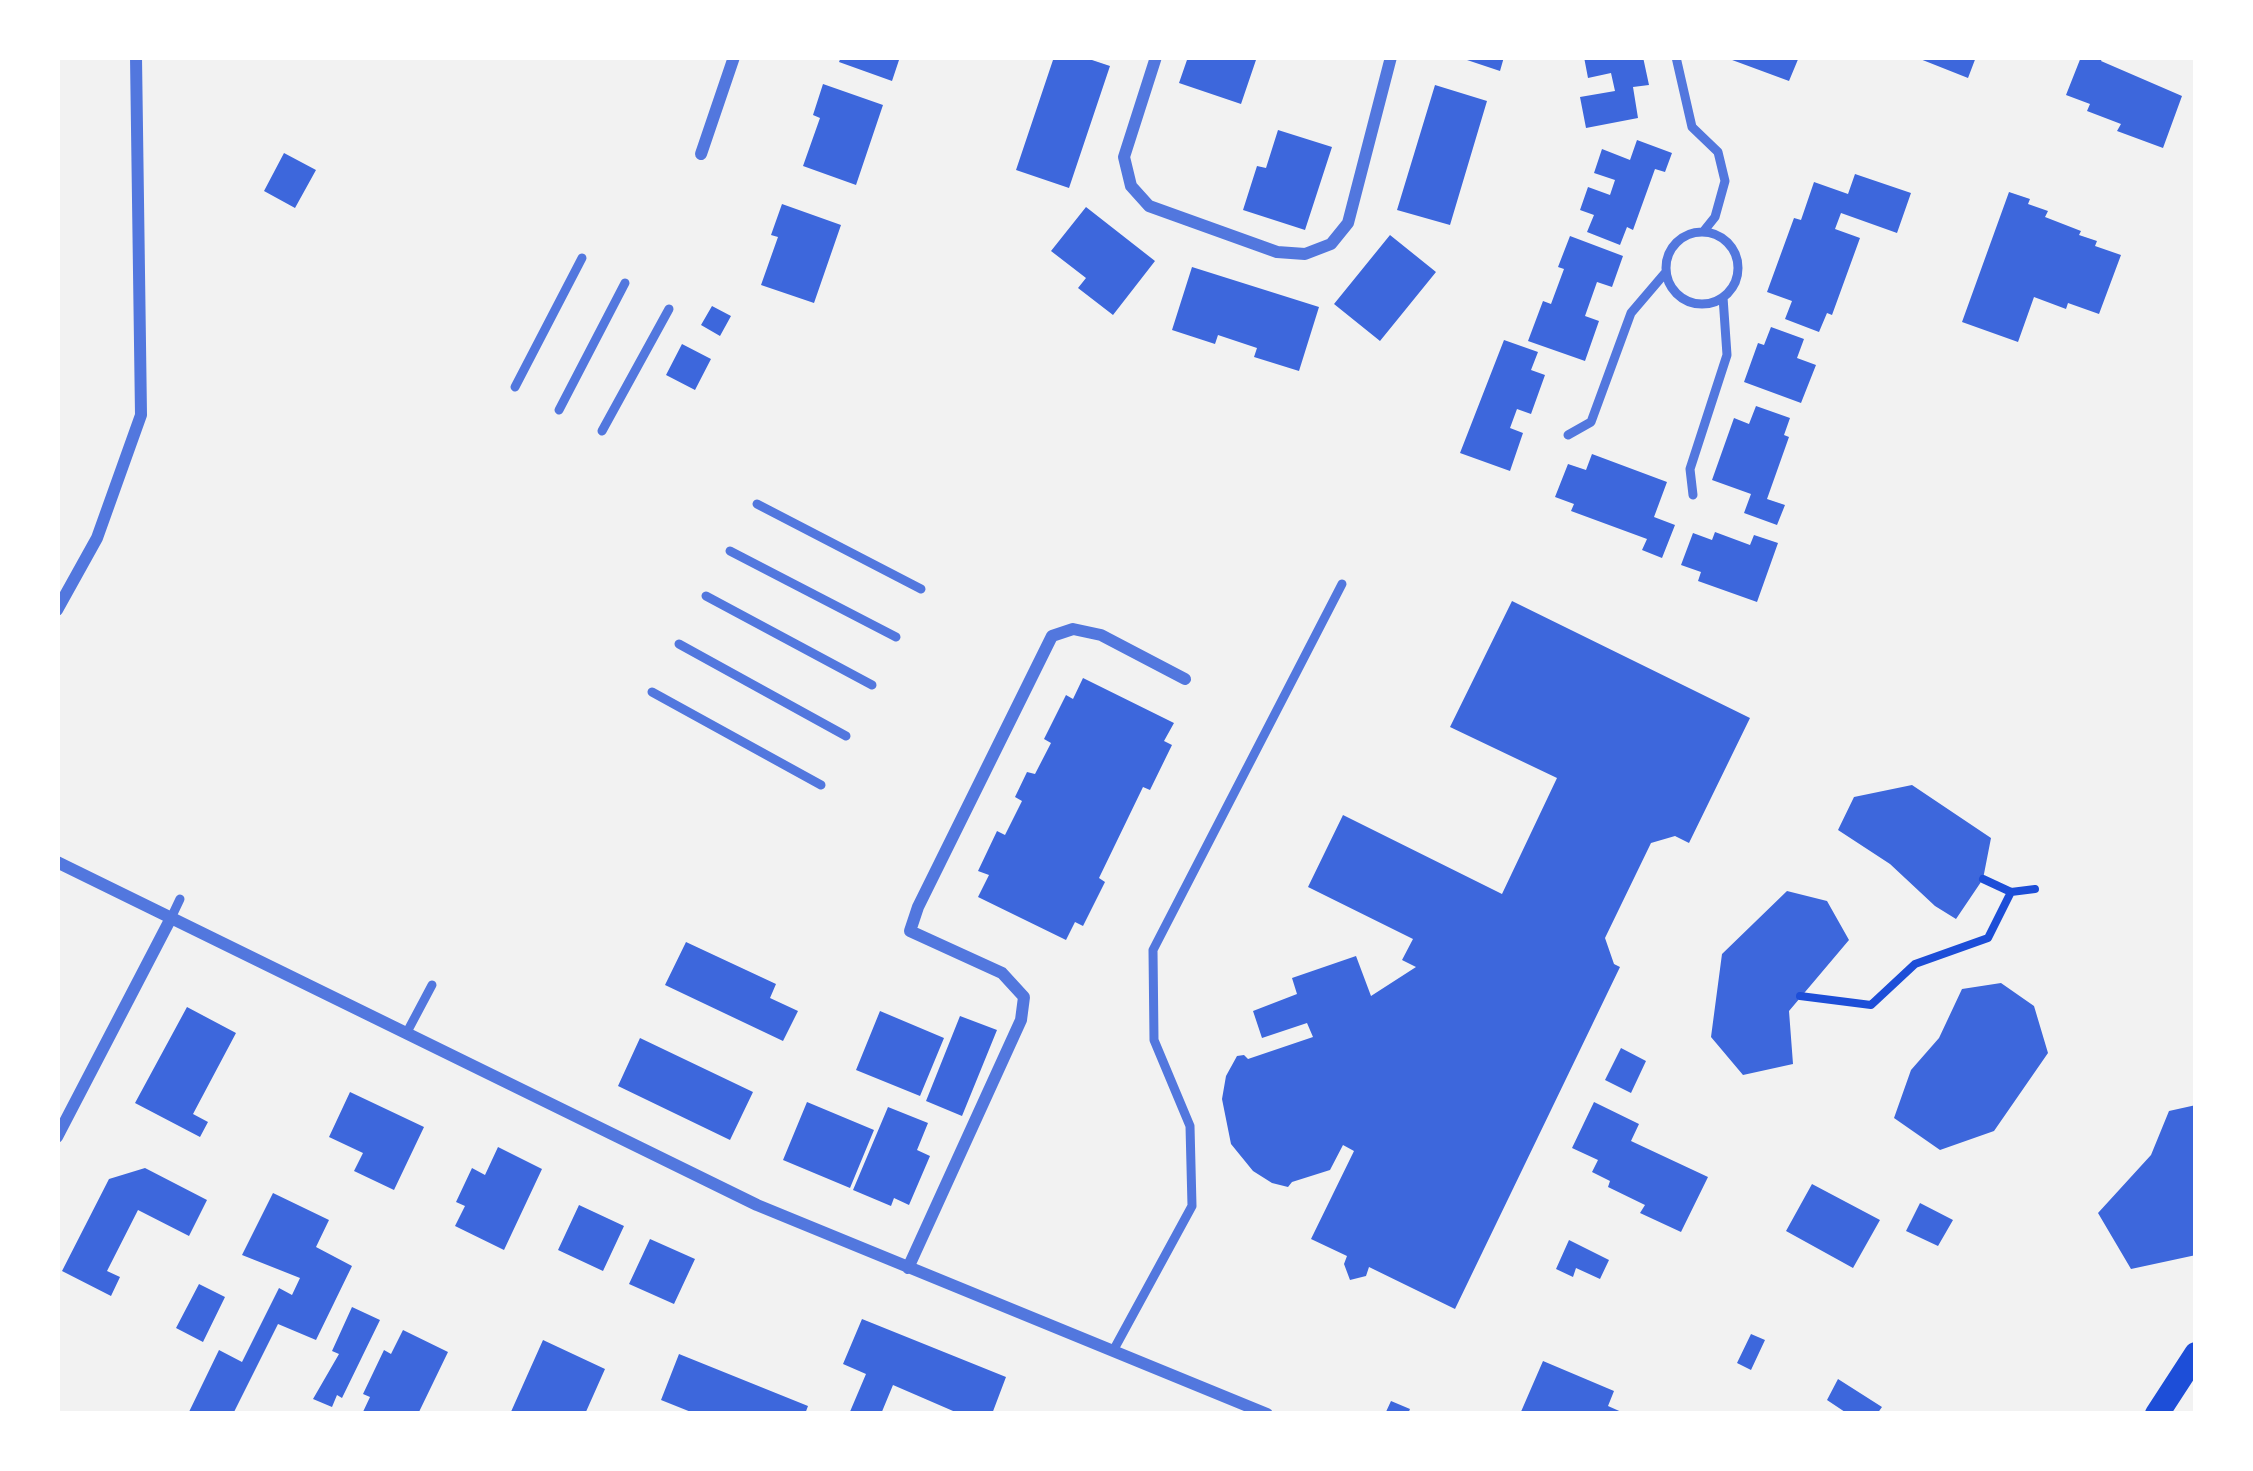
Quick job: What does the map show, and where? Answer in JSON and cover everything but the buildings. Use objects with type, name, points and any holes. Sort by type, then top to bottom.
[{"type":"main road","points":[[2157,1414],[2196,1354]]},
{"type":"street","points":[[57,610],[97,538],[141,415],[136,57]]},
{"type":"street","points":[[701,154],[734,57]]},
{"type":"street","points":[[1156,57],[1124,157],[1131,186],[1149,206],[1277,251],[1305,254],[1331,244],[1348,224],[1391,57]]},
{"type":"street","points":[[908,1268],[1021,1020],[1024,998],[1002,973],[910,931],[918,907],[1052,636],[1073,629],[1101,635],[1185,679]]},
{"type":"street","points":[[57,862],[757,1205],[1267,1414]]},
{"type":"street","points":[[57,1138],[171,918]]},
{"type":"lane","points":[[1568,435],[1591,422],[1631,313],[1666,272],[1671,248],[1679,239],[1702,232],[1715,218],[1725,182],[1718,152],[1692,128],[1676,57]]},
{"type":"lane","points":[[1666,272],[1670,284],[1688,301],[1712,302],[1723,297],[1736,279],[1736,257],[1723,239],[1702,232]]},
{"type":"lane","points":[[515,387],[582,258]]},
{"type":"lane","points":[[559,410],[625,283]]},
{"type":"lane","points":[[1693,495],[1690,470],[1727,355],[1723,297]]},
{"type":"lane","points":[[602,431],[669,309]]},
{"type":"lane","points":[[757,504],[921,589]]},
{"type":"lane","points":[[730,551],[896,637]]},
{"type":"lane","points":[[1112,1351],[1192,1206],[1190,1126],[1154,1040],[1153,950],[1342,584]]},
{"type":"lane","points":[[706,596],[872,685]]},
{"type":"lane","points":[[679,644],[846,736]]},
{"type":"lane","points":[[652,692],[821,784]]},
{"type":"lane","points":[[171,918],[180,899]]},
{"type":"lane","points":[[406,1034],[432,985]]},
{"type":"path","points":[[1983,879],[2011,892],[2035,889]]},
{"type":"path","points":[[1800,996],[1871,1005],[1915,964],[1988,938],[2011,892]]}]
